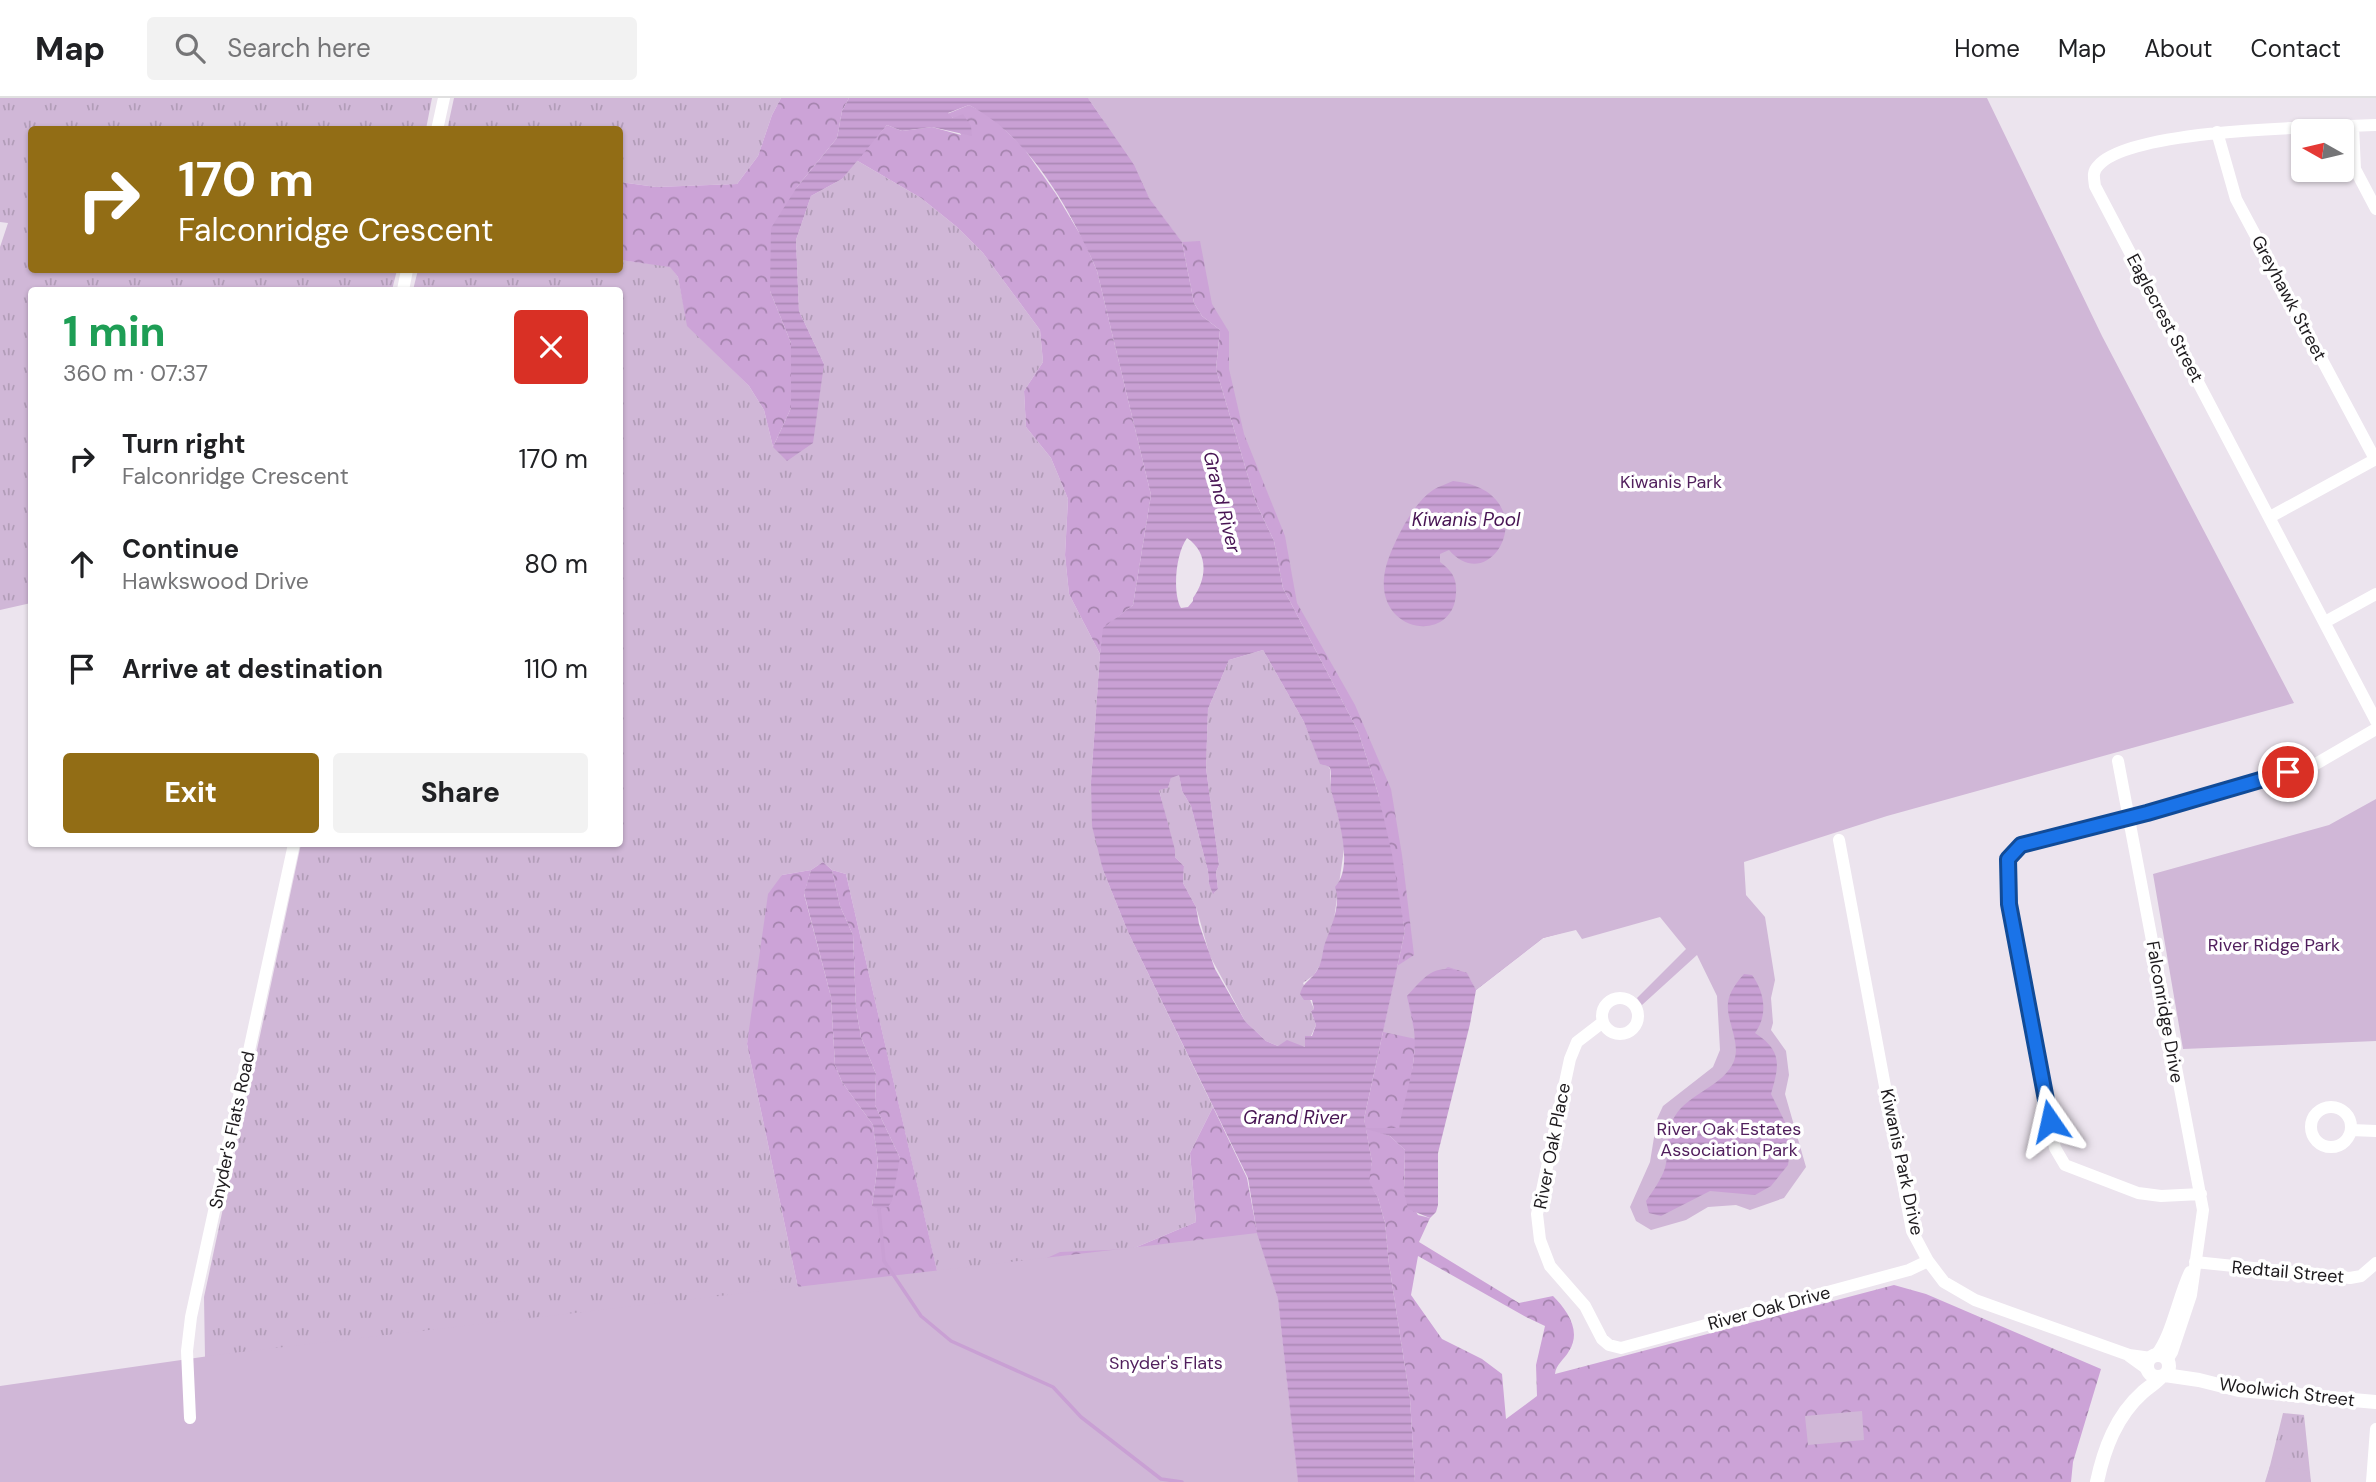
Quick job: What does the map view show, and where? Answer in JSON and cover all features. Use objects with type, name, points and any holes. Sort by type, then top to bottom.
[{"type":"street","points":[[439,126],[444,98]]},
{"type":"street","name":"Eaglecrest Street","points":[[2354,126],[2376,124]]},
{"type":"street","name":"Eaglecrest Street","points":[[2291,129],[2217,132],[2127,150],[2108,157],[2096,166],[2093,174],[2095,186],[2376,721]]},
{"type":"street","name":"Greyhawk Street","points":[[2217,132],[2236,200],[2376,459]]},
{"type":"street","points":[[2354,140],[2356,169],[2376,209]]},
{"type":"street","points":[[2270,517],[2376,459]]},
{"type":"street","points":[[2325,622],[2376,594]]},
{"type":"street","points":[[2201,1194],[2161,1196],[2138,1193],[2065,1165],[2055,1148],[2009,904],[2008,859],[2021,845],[2129,818],[2314,765],[2376,729]]},
{"type":"street","name":"Falconridge Drive","points":[[2118,761],[2203,1210],[2202,1234],[2191,1295],[2158,1366]]},
{"type":"street","name":"Kiwanis Park Drive","points":[[1839,840],[1912,1231],[1928,1261],[1944,1283],[1975,1300],[2158,1366]]},
{"type":"street","name":"Snyder's Flats Road","points":[[190,1418],[187,1351],[191,1317],[293,847]]},
{"type":"street","name":"River Oak Place","points":[[1603,1023],[1577,1042],[1570,1059],[1538,1213],[1540,1240],[1550,1266],[1586,1306],[1602,1339],[1609,1345]]},
{"type":"street","points":[[2350,1130],[2376,1131]]},
{"type":"street","name":"River Oak Drive","points":[[1609,1345],[1621,1348],[1909,1270],[1928,1261]]},
{"type":"street","name":"Redtail Street","points":[[2195,1262],[2350,1278],[2361,1276],[2376,1263]]},
{"type":"street","points":[[2097,1482],[2103,1453],[2111,1436],[2158,1366]]},
{"type":"street","name":"Woolwich Street","points":[[2158,1366],[2239,1390],[2376,1402]]},
{"type":"street","points":[[2372,1482],[2376,1429]]},
{"type":"green space","points":[[0,98],[432,98],[427,126],[28,126],[28,273],[396,273],[393,287],[28,287],[28,604],[0,610],[0,247],[8,223],[0,222]]},
{"type":"green space","points":[[454,98],[781,98],[758,156],[737,184],[656,187],[623,182],[623,126],[448,126]]},
{"type":"green space","points":[[781,98],[849,98],[842,111],[837,138],[797,187],[770,291],[791,343],[791,408],[773,447],[764,410],[749,386],[687,326],[678,277],[670,267],[623,260],[623,182],[656,187],[737,184],[758,156]]},
{"type":"green space","points":[[1088,98],[1368,98],[1576,929],[1543,938],[1476,990],[1467,973],[1416,1039],[1411,1082],[1399,1129],[1370,1129],[1390,1136],[1405,1150],[1404,1192],[1418,1215],[1430,1218],[1419,1242],[1519,1303],[1553,1296],[1568,1314],[1574,1336],[1569,1351],[1555,1374],[1894,1285],[1926,1294],[2101,1369],[2073,1462],[2071,1482],[1415,1482],[1410,1399],[1385,1223],[1378,1198],[1368,1181],[1372,1162],[1364,1119],[1405,931],[1378,793],[1358,731],[1283,588],[1274,541],[1256,503],[1216,369],[1220,330],[1202,316],[1194,303],[1182,242],[1149,198]],"holes":[[[1418,1256],[1545,1326],[1536,1365],[1537,1396],[1506,1419],[1502,1374],[1482,1359],[1442,1339],[1411,1295]]]},
{"type":"green space","name":"Kiwanis Park","points":[[1088,98],[1987,98],[2102,336],[2294,703],[1887,816],[1744,862],[1746,895],[1765,917],[1775,980],[1771,998],[1771,1030],[1786,1051],[1789,1075],[1785,1094],[1806,1167],[1784,1198],[1750,1210],[1736,1205],[1708,1207],[1686,1220],[1651,1230],[1636,1221],[1630,1207],[1650,1162],[1657,1119],[1663,1106],[1713,1067],[1720,1050],[1717,996],[1697,955],[1642,1005],[1637,998],[1686,949],[1660,917],[1582,939],[1576,930],[1543,938],[1476,990],[1467,973],[1448,967],[1407,996],[1416,1039],[1383,1032],[1397,966],[1414,955],[1391,789],[1355,705],[1297,603],[1285,536],[1244,434],[1229,369],[1229,332],[1212,304],[1200,241],[1182,242],[1149,198],[1134,165]]},
{"type":"green space","points":[[969,105],[990,116],[1023,147],[1084,241],[1097,271],[1151,495],[1133,605],[1104,628],[1100,654],[1069,594],[1065,555],[1068,499],[1051,458],[1026,427],[1024,391],[1043,362],[1040,330],[983,253],[957,227],[921,198],[856,160],[887,125],[902,131],[932,127],[961,135],[953,118],[947,114]]},
{"type":"green space","points":[[856,160],[921,198],[957,227],[983,253],[1040,330],[1043,362],[1024,391],[1026,427],[1051,458],[1068,499],[1065,555],[1069,594],[1100,654],[1091,781],[1103,870],[1128,932],[1213,1107],[1190,1153],[1196,1222],[1132,1249],[984,1287],[938,1276],[846,874],[832,870],[823,862],[811,870],[782,875],[747,1044],[798,1288],[0,1482],[0,1386],[206,1419],[204,1297],[300,847],[623,847],[623,287],[414,287],[417,273],[623,273],[623,260],[670,266],[678,277],[688,326],[749,386],[764,410],[773,447],[824,364],[799,311],[796,240],[811,196],[842,179]]},
{"type":"green space","points":[[1263,650],[1304,722],[1313,744],[1330,769],[1331,789],[1345,842],[1333,926],[1324,947],[1323,960],[1314,975],[1303,983],[1314,1009],[1311,1011],[1316,1025],[1306,1047],[1278,1046],[1266,1041],[1245,1021],[1210,956],[1196,907],[1183,883],[1184,866],[1175,857],[1159,789],[1168,788],[1171,777],[1179,774],[1182,791],[1191,806],[1209,884],[1214,893],[1218,889],[1216,872],[1219,865],[1206,768],[1208,709],[1229,660]]},
{"type":"green space","name":"River Ridge Park","points":[[2376,799],[2376,1041],[2183,1049],[2153,874],[2329,825]]},
{"type":"green space","points":[[811,870],[804,894],[831,997],[835,1065],[842,1082],[873,1125],[878,1163],[872,1206],[900,1158],[875,1105],[876,1074],[861,1037],[856,1008],[853,935],[840,906],[832,870],[846,874],[938,1275],[984,1287],[1060,1252],[1132,1249],[1196,1222],[1190,1153],[1213,1107],[1247,1178],[1256,1227],[1278,1299],[1298,1482],[798,1288],[747,1044],[768,894],[782,875]]},
{"type":"green space","name":"Snyder's Flats","points":[[1257,1233],[1278,1299],[1298,1482],[0,1482],[0,1386],[216,1355]]},
{"type":"green space","points":[[1862,1411],[1864,1440],[1808,1445],[1805,1416]]},
{"type":"green space","points":[[2283,1413],[2304,1415],[2311,1482],[2266,1482]]},
{"type":"green space","points":[[2270,1466],[2308,1471],[2311,1482],[2265,1482]]},
{"type":"water","name":"Grand River","points":[[849,98],[1088,98],[1134,165],[1149,198],[1182,242],[1194,303],[1202,316],[1220,330],[1216,369],[1256,503],[1274,541],[1283,588],[1358,731],[1378,793],[1392,854],[1405,931],[1364,1119],[1366,1128],[1399,1128],[1415,1048],[1407,996],[1432,972],[1447,969],[1467,973],[1476,990],[1438,1153],[1438,1205],[1430,1218],[1408,1209],[1404,1192],[1405,1150],[1390,1136],[1366,1129],[1372,1162],[1369,1181],[1378,1198],[1385,1223],[1410,1399],[1415,1482],[1298,1482],[1278,1299],[1257,1233],[1248,1178],[1128,932],[1103,870],[1092,826],[1091,781],[1103,628],[1133,605],[1151,495],[1097,271],[1061,200],[1046,177],[1011,135],[969,105],[948,113],[953,118],[963,114],[971,126],[972,136],[932,127],[902,131],[887,125],[842,179],[811,196],[796,240],[799,311],[824,364],[813,443],[787,461],[773,447],[791,408],[791,343],[770,291],[771,228],[797,187],[837,138],[842,111]],"holes":[[[1187,538],[1199,551],[1204,566],[1201,583],[1193,601],[1188,607],[1181,608],[1176,573],[1180,553]],[[1263,650],[1304,722],[1320,764],[1330,768],[1331,790],[1343,840],[1344,866],[1335,887],[1337,901],[1334,917],[1320,966],[1303,986],[1300,994],[1304,1000],[1312,1000],[1314,1009],[1311,1011],[1316,1025],[1312,1036],[1305,1036],[1305,1047],[1287,1040],[1278,1046],[1266,1041],[1245,1021],[1215,969],[1199,924],[1196,907],[1183,883],[1184,866],[1175,857],[1159,790],[1168,788],[1171,778],[1179,775],[1182,791],[1191,806],[1213,894],[1218,889],[1216,872],[1219,865],[1206,768],[1208,709],[1229,660]]]},
{"type":"water","name":"Kiwanis Pool","points":[[1453,481],[1482,489],[1499,503],[1505,521],[1504,539],[1495,554],[1482,563],[1466,562],[1449,550],[1440,554],[1440,562],[1451,572],[1456,583],[1451,611],[1440,622],[1426,626],[1410,624],[1396,615],[1387,600],[1384,579],[1391,552],[1403,527],[1420,502],[1433,490]]},
{"type":"water","points":[[823,862],[832,870],[840,906],[853,935],[856,1008],[861,1037],[876,1074],[875,1105],[900,1158],[892,1201],[888,1207],[879,1209],[872,1206],[878,1163],[873,1125],[842,1082],[835,1065],[831,997],[804,893],[811,870]]},
{"type":"water","points":[[1744,974],[1752,975],[1762,997],[1762,1019],[1755,1033],[1770,1046],[1776,1060],[1776,1075],[1771,1094],[1789,1130],[1791,1143],[1788,1165],[1771,1186],[1755,1195],[1710,1191],[1661,1216],[1649,1213],[1646,1201],[1665,1168],[1670,1128],[1675,1116],[1688,1102],[1723,1077],[1734,1061],[1736,1046],[1728,1003],[1732,991]]},
{"type":"waterway","points":[[879,1209],[884,1261],[921,1316],[951,1341],[1053,1387],[1081,1417],[1161,1479],[1182,1482]]},
{"type":"route","points":[[2050,1121],[2009,904],[2008,859],[2021,845],[2147,813],[2288,772]]},
{"type":"park label","name":"River Oak Estates Association Park","points":[[1729,1139]]}]
